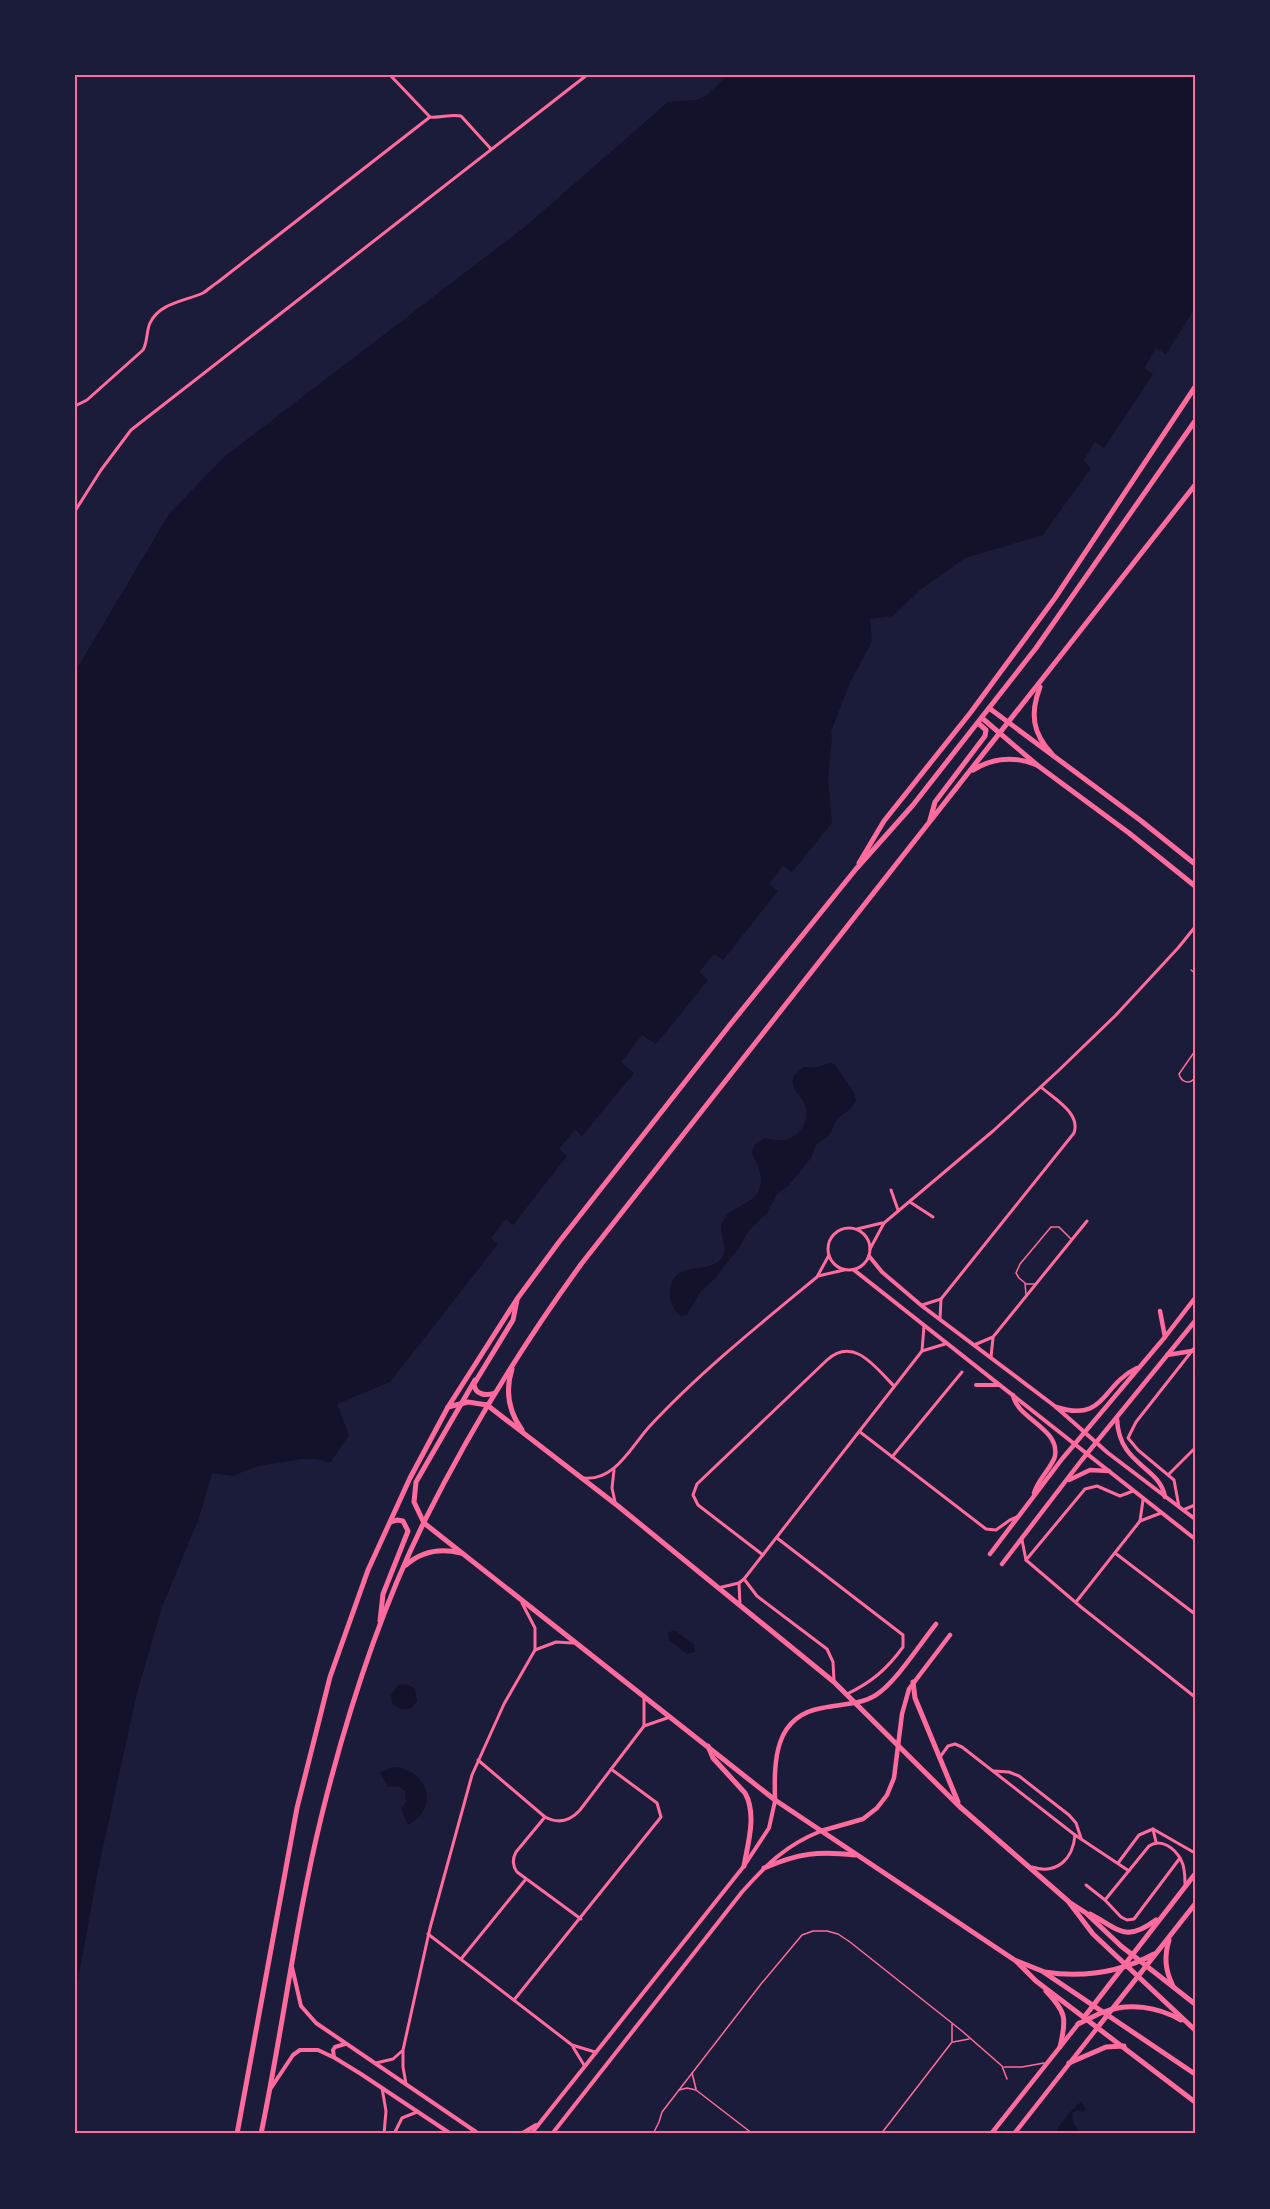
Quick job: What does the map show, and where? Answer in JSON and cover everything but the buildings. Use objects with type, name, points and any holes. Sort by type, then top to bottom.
[{"type":"main road","points":[[856,869],[884,822],[971,712],[1054,598],[1195,387]]},
{"type":"main road","points":[[237,2134],[307,1765],[330,1677],[368,1570],[389,1523],[448,1407],[517,1299],[615,1170],[856,869],[913,805],[980,720],[1066,608],[1195,421]]},
{"type":"main road","points":[[261,2134],[322,1814],[346,1723],[380,1625],[424,1523],[487,1405],[548,1310],[582,1263],[1195,485]]},
{"type":"main road","points":[[1043,680],[1035,702],[1034,725],[1044,745],[1052,754]]},
{"type":"main road","points":[[989,708],[1195,864]]},
{"type":"main road","points":[[980,720],[1001,733],[1037,765],[1130,833],[1195,886]]},
{"type":"main road","points":[[929,822],[935,802],[985,736],[986,730],[980,720]]},
{"type":"main road","points":[[967,775],[983,765],[1001,759],[1019,760],[1037,765]]},
{"type":"main road","points":[[990,1554],[1075,1443],[1195,1298]]},
{"type":"main road","points":[[517,1299],[513,1320],[416,1482],[414,1502],[424,1523],[644,1694],[775,1800],[1016,1960],[1042,1971],[1107,2012],[1195,2074]]},
{"type":"main road","points":[[1160,1311],[1165,1337]]},
{"type":"main road","points":[[1002,1564],[1062,1485],[1195,1321]]},
{"type":"main road","points":[[1167,1355],[1194,1350]]},
{"type":"main road","points":[[516,1361],[511,1373],[509,1398],[513,1416],[522,1430]]},
{"type":"main road","points":[[1056,1407],[1078,1412],[1092,1408],[1120,1379],[1140,1367]]},
{"type":"main road","points":[[478,1376],[474,1386],[477,1392],[487,1395],[495,1393]]},
{"type":"main road","points":[[1013,1395],[1018,1407],[1047,1434],[1055,1452],[1053,1460],[1037,1484],[1033,1497]]},
{"type":"main road","points":[[448,1407],[462,1402],[487,1405],[618,1506],[834,1682],[959,1806],[1068,1901],[1118,1930],[1130,1933],[1146,1927],[1162,1915]]},
{"type":"main road","points":[[1117,1419],[1119,1435],[1125,1450],[1156,1479],[1164,1490],[1165,1497]]},
{"type":"main road","points":[[1062,1485],[1073,1477],[1090,1470],[1109,1471]]},
{"type":"main road","points":[[380,1625],[383,1594],[408,1531],[407,1526],[400,1520],[389,1523]]},
{"type":"main road","points":[[405,1566],[417,1557],[431,1552],[446,1550],[461,1553]]},
{"type":"main road","points":[[775,1800],[774,1768],[777,1750],[791,1724],[811,1711],[854,1703],[874,1696],[884,1689],[936,1624]]},
{"type":"main road","points":[[821,1831],[863,1819],[877,1808],[887,1795],[894,1778],[903,1708],[913,1682],[950,1635]]},
{"type":"main road","points":[[913,1682],[915,1698],[959,1806]]},
{"type":"main road","points":[[708,1746],[713,1758],[745,1793],[748,1800],[751,1827],[744,1866]]},
{"type":"main road","points":[[764,1868],[784,1859],[811,1853],[859,1855]]},
{"type":"main road","points":[[1087,2018],[1093,2005],[1195,1874]]},
{"type":"main road","points":[[1068,1901],[1088,1930],[1195,2030]]},
{"type":"main road","points":[[1014,2134],[1098,2027],[1107,2012],[1138,1977],[1195,1904]]},
{"type":"main road","points":[[1080,1908],[1132,1955],[1195,2004]]},
{"type":"main road","points":[[1170,1935],[1165,1959],[1167,1972],[1174,1988]]},
{"type":"main road","points":[[1042,1971],[1086,1974],[1125,1966],[1157,1952]]},
{"type":"main road","points":[[1016,1960],[1063,2012],[1065,2024],[1060,2047]]},
{"type":"main road","points":[[1036,1981],[1195,2102]]},
{"type":"main road","points":[[991,2134],[1078,2024],[1087,2018],[1133,2007],[1149,2008],[1188,2023]]},
{"type":"main road","points":[[1069,2063],[1106,2047],[1124,2046]]},
{"type":"street","points":[[390,75],[430,117],[461,116],[491,149]]},
{"type":"street","points":[[75,511],[101,470],[131,430],[587,75]]},
{"type":"street","points":[[75,406],[87,400],[143,350],[147,343],[151,322],[157,314],[171,304],[204,292],[218,282],[430,117]]},
{"type":"street","points":[[817,1277],[854,1270],[863,1265],[884,1223],[1041,1087],[1115,1016],[1195,927]]},
{"type":"street","points":[[922,1306],[941,1299],[1074,1133],[1076,1126],[1072,1115],[1041,1087]]},
{"type":"street","points":[[891,1190],[899,1211]]},
{"type":"street","points":[[909,1202],[933,1217]]},
{"type":"street","points":[[974,1345],[993,1337],[1087,1221]]},
{"type":"street","points":[[580,1478],[601,1477],[614,1470],[650,1426],[696,1382],[817,1277],[829,1255],[829,1244],[834,1234],[844,1229],[884,1223]]},
{"type":"street","points":[[855,1229],[866,1237],[870,1248]]},
{"type":"street","points":[[829,1255],[835,1265],[845,1270]]},
{"type":"street","points":[[869,1256],[882,1272],[922,1306],[1056,1407],[1096,1443],[1195,1520]]},
{"type":"street","points":[[854,1270],[1195,1539]]},
{"type":"street","points":[[940,1319],[941,1299]]},
{"type":"street","points":[[718,1588],[740,1583],[777,1538],[922,1351],[924,1326]]},
{"type":"street","points":[[991,1357],[993,1337]]},
{"type":"street","points":[[922,1351],[945,1344]]},
{"type":"street","points":[[1181,1508],[1177,1488],[1169,1474],[1138,1450],[1128,1438],[1136,1422],[1194,1350]]},
{"type":"street","points":[[763,1555],[698,1505],[693,1495],[697,1484],[826,1360],[837,1353],[851,1351],[863,1356],[894,1386]]},
{"type":"street","points":[[892,1456],[962,1372]]},
{"type":"street","points":[[976,1385],[999,1385]]},
{"type":"street","points":[[860,1432],[986,1529],[996,1530],[1010,1520],[1019,1517]]},
{"type":"street","points":[[1169,1474],[1195,1448]]},
{"type":"street","points":[[614,1470],[612,1488],[618,1506]]},
{"type":"street","points":[[1026,1560],[1085,1489],[1091,1486],[1100,1487],[1117,1496],[1134,1491]]},
{"type":"street","points":[[1076,1602],[1140,1521],[1143,1499]]},
{"type":"street","points":[[1181,1508],[1195,1505]]},
{"type":"street","points":[[1140,1521],[1161,1513]]},
{"type":"street","points":[[777,1538],[897,1629],[904,1639],[901,1650],[873,1681],[846,1695]]},
{"type":"street","points":[[1022,1539],[1026,1560],[1195,1697]]},
{"type":"street","points":[[1115,1553],[1195,1614]]},
{"type":"street","points":[[744,1579],[757,1596],[827,1649],[833,1662],[834,1682]]},
{"type":"street","points":[[740,1583],[741,1607]]},
{"type":"street","points":[[406,2085],[403,2050],[428,1934],[452,1839],[478,1760],[504,1704],[535,1650],[536,1628],[520,1599]]},
{"type":"street","points":[[535,1650],[556,1642],[582,1646]]},
{"type":"street","points":[[644,1694],[644,1726]]},
{"type":"street","points":[[478,1760],[545,1817],[562,1821],[575,1815],[644,1726],[671,1717]]},
{"type":"street","points":[[939,1759],[944,1750],[955,1744],[962,1747],[1075,1835],[1129,1871]]},
{"type":"street","points":[[514,2000],[661,1817],[657,1803],[611,1769]]},
{"type":"street","points":[[993,1771],[1009,1772],[1024,1779],[1069,1815],[1076,1823],[1082,1839]]},
{"type":"street","points":[[531,2134],[744,1866],[769,1828],[775,1800]]},
{"type":"street","points":[[545,1817],[513,1859],[515,1869],[580,1919]]},
{"type":"street","points":[[1118,1863],[1139,1835],[1153,1829]]},
{"type":"street","points":[[1153,1829],[1156,1843]]},
{"type":"street","points":[[1153,1829],[1195,1853]]},
{"type":"street","points":[[552,2134],[741,1892],[788,1847],[821,1831]]},
{"type":"street","points":[[1029,1866],[1049,1869],[1061,1864],[1071,1854],[1075,1835]]},
{"type":"street","points":[[1105,1900],[1149,1846],[1156,1843],[1166,1845],[1180,1858],[1186,1886]]},
{"type":"street","points":[[1086,1886],[1105,1900],[1120,1917],[1127,1920],[1134,1918],[1180,1858]]},
{"type":"street","points":[[461,1959],[526,1879]]},
{"type":"street","points":[[428,1934],[572,2045],[595,2052]]},
{"type":"street","points":[[292,1966],[302,2009],[316,2023],[477,2133],[485,2134]]},
{"type":"street","points":[[335,2058],[333,2050],[335,2047],[346,2044]]},
{"type":"street","points":[[572,2045],[584,2065]]},
{"type":"street","points":[[270,2089],[289,2060],[300,2050],[318,2050],[335,2058],[452,2134]]},
{"type":"street","points":[[374,2063],[387,2061],[403,2050]]},
{"type":"street","points":[[382,2088],[386,2107],[384,2134]]},
{"type":"street","points":[[394,2134],[402,2118],[418,2112]]},
{"type":"street","points":[[521,2134],[539,2123]]},
{"type":"lane","points":[[1191,970],[1195,973]]},
{"type":"lane","points":[[1195,1051],[1179,1074],[1186,1082],[1195,1078]]},
{"type":"lane","points":[[1036,1284],[1025,1283],[1017,1276],[1018,1266],[1048,1228],[1059,1227],[1072,1239]]},
{"type":"lane","points":[[1025,1283],[1026,1296]]},
{"type":"lane","points":[[653,2134],[660,2122],[662,2112],[748,2000],[802,1935],[813,1931],[838,1934],[849,1942],[962,2031],[1002,2067],[1007,2079]]},
{"type":"lane","points":[[881,2134],[952,2042],[951,2023]]},
{"type":"lane","points":[[952,2042],[971,2039]]},
{"type":"lane","points":[[1002,2067],[1022,2067],[1048,2062]]},
{"type":"lane","points":[[692,2073],[696,2090]]},
{"type":"lane","points":[[678,2091],[687,2088],[696,2090],[753,2134]]},
{"type":"shaded area","points":[[728,75],[1195,75],[1195,308],[1166,354],[1156,348],[1144,368],[1153,374],[1104,448],[1095,442],[1083,461],[1091,468],[1043,535],[965,558],[920,590],[893,616],[870,619],[872,641],[849,685],[831,731],[828,778],[832,823],[792,872],[783,865],[769,884],[778,891],[723,960],[714,954],[699,972],[708,980],[656,1044],[642,1035],[621,1062],[634,1073],[582,1136],[575,1130],[559,1149],[567,1156],[513,1225],[506,1219],[491,1238],[498,1244],[390,1382],[337,1404],[349,1435],[330,1463],[316,1459],[303,1459],[258,1466],[232,1476],[212,1473],[199,1518],[162,1607],[137,1693],[98,1870],[75,1996],[75,672],[169,514],[224,457],[526,226],[668,102],[696,100],[706,96]]},
{"type":"shaded area","points":[[831,1063],[835,1065],[854,1092],[856,1101],[837,1119],[830,1134],[816,1145],[811,1158],[788,1186],[777,1194],[767,1213],[749,1230],[740,1246],[716,1277],[700,1292],[687,1315],[681,1316],[671,1303],[672,1282],[683,1271],[707,1267],[720,1260],[725,1251],[721,1231],[723,1221],[727,1215],[752,1199],[760,1187],[761,1175],[752,1152],[755,1144],[764,1138],[789,1139],[799,1132],[805,1122],[805,1105],[794,1088],[794,1075],[804,1067],[817,1067]]},
{"type":"shaded area","points":[[676,1631],[694,1645],[695,1652],[687,1654],[669,1640],[668,1632]]},
{"type":"shaded area","points":[[407,1684],[415,1689],[417,1701],[411,1708],[402,1710],[392,1703],[391,1695],[398,1685]]},
{"type":"shaded area","points":[[394,1767],[415,1775],[422,1782],[426,1791],[427,1800],[424,1810],[408,1825],[401,1809],[406,1802],[405,1791],[398,1786],[388,1787],[380,1772]]},
{"type":"shaded area","points":[[1081,2102],[1086,2109],[1083,2112],[1078,2110],[1072,2113],[1073,2123],[1081,2133],[1057,2134],[1058,2127]]}]
